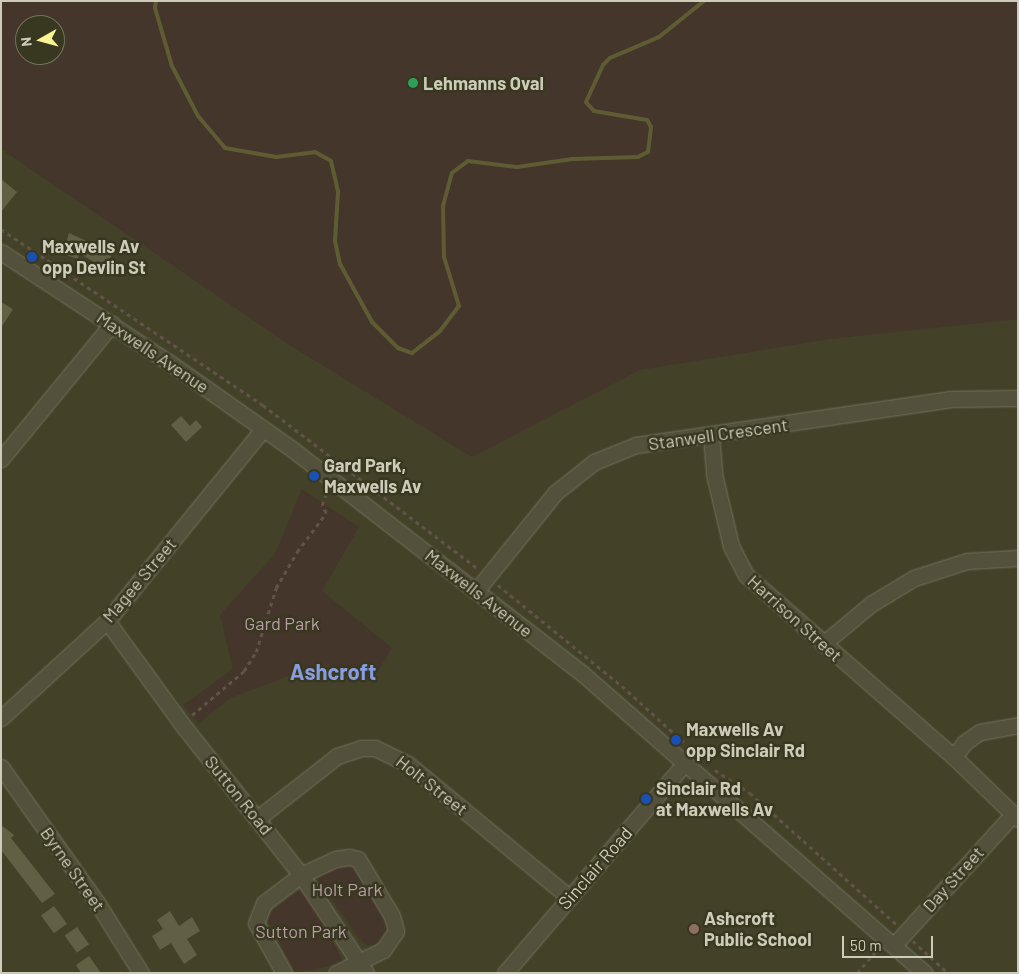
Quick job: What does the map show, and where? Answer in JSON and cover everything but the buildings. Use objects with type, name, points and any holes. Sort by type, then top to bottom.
[{"type":"street","name":"Maxwells Avenue","points":[[1,252],[112,324],[263,429],[583,674],[925,973]]},
{"type":"street","points":[[1,459],[112,324]]},
{"type":"street","name":"Stanwell Crescent","points":[[476,591],[555,493],[594,462],[636,445],[712,436],[950,399],[1018,398]]},
{"type":"street","name":"Magee Street","points":[[1,718],[107,621],[263,429]]},
{"type":"street","name":"Harrison Street","points":[[712,436],[714,474],[729,537],[746,575],[954,757],[1015,816]]},
{"type":"street","points":[[823,644],[871,604],[914,578],[968,561],[1018,558]]},
{"type":"street","name":"Sutton Road","points":[[107,621],[181,723],[258,818],[301,875],[364,968]]},
{"type":"street","points":[[954,757],[964,743],[980,732],[1018,725]]},
{"type":"street","name":"Holt Street","points":[[258,818],[337,756],[361,748],[375,748],[408,764],[570,898]]},
{"type":"street","name":"Sinclair Road","points":[[505,973],[685,763]]},
{"type":"street","name":"Byrne Street","points":[[1,767],[96,901],[141,973]]},
{"type":"street","name":"Day Street","points":[[894,944],[1015,816]]},
{"type":"street","points":[[284,973],[256,923],[264,903],[301,875],[336,859],[358,859],[392,916],[396,931],[388,945],[364,968],[336,973]]},
{"type":"path","points":[[181,723],[244,671],[256,652],[276,588],[297,552],[326,513],[322,505],[326,494]]},
{"type":"path","points":[[857,973],[877,950]]},
{"type":"green space","points":[[1,1],[1018,1],[1018,319],[829,339],[640,370],[472,457],[296,349],[1,149]]},
{"type":"green space","name":"Gard Park","points":[[302,489],[359,527],[322,591],[392,648],[374,677],[320,664],[230,698],[199,723],[183,705],[233,669],[220,615],[275,554]]},
{"type":"green space","name":"Holt Park","points":[[351,863],[360,873],[390,927],[380,943],[374,945],[367,946],[359,938],[318,880],[322,870]]},
{"type":"green space","name":"Sutton Park","points":[[304,887],[344,963],[296,973],[265,916]]},
{"type":"waterway","points":[[156,1],[155,8],[172,66],[198,116],[225,148],[276,157],[315,152],[331,161],[338,192],[335,241],[340,264],[372,322],[398,348],[412,353],[440,331],[459,306],[444,257],[443,206],[452,173],[468,161],[517,167],[572,159],[638,157],[648,152],[651,127],[647,120],[594,111],[586,102],[603,65],[610,58],[659,37],[704,1]]},
{"type":"place","name":"Lehmanns Oval","points":[[413,83]]},
{"type":"place","name":"Maxwells Av opp Devlin St","points":[[32,257]]},
{"type":"place","name":"Gard Park, Maxwells Av","points":[[314,476]]},
{"type":"place","name":"Maxwells Av opp Sinclair Rd","points":[[676,740]]},
{"type":"place","name":"Sinclair Rd at Maxwells Av","points":[[646,799]]},
{"type":"place","name":"Ashcroft Public School","points":[[694,929]]},
{"type":"district","name":"Ashcroft","points":[[333,672]]}]
